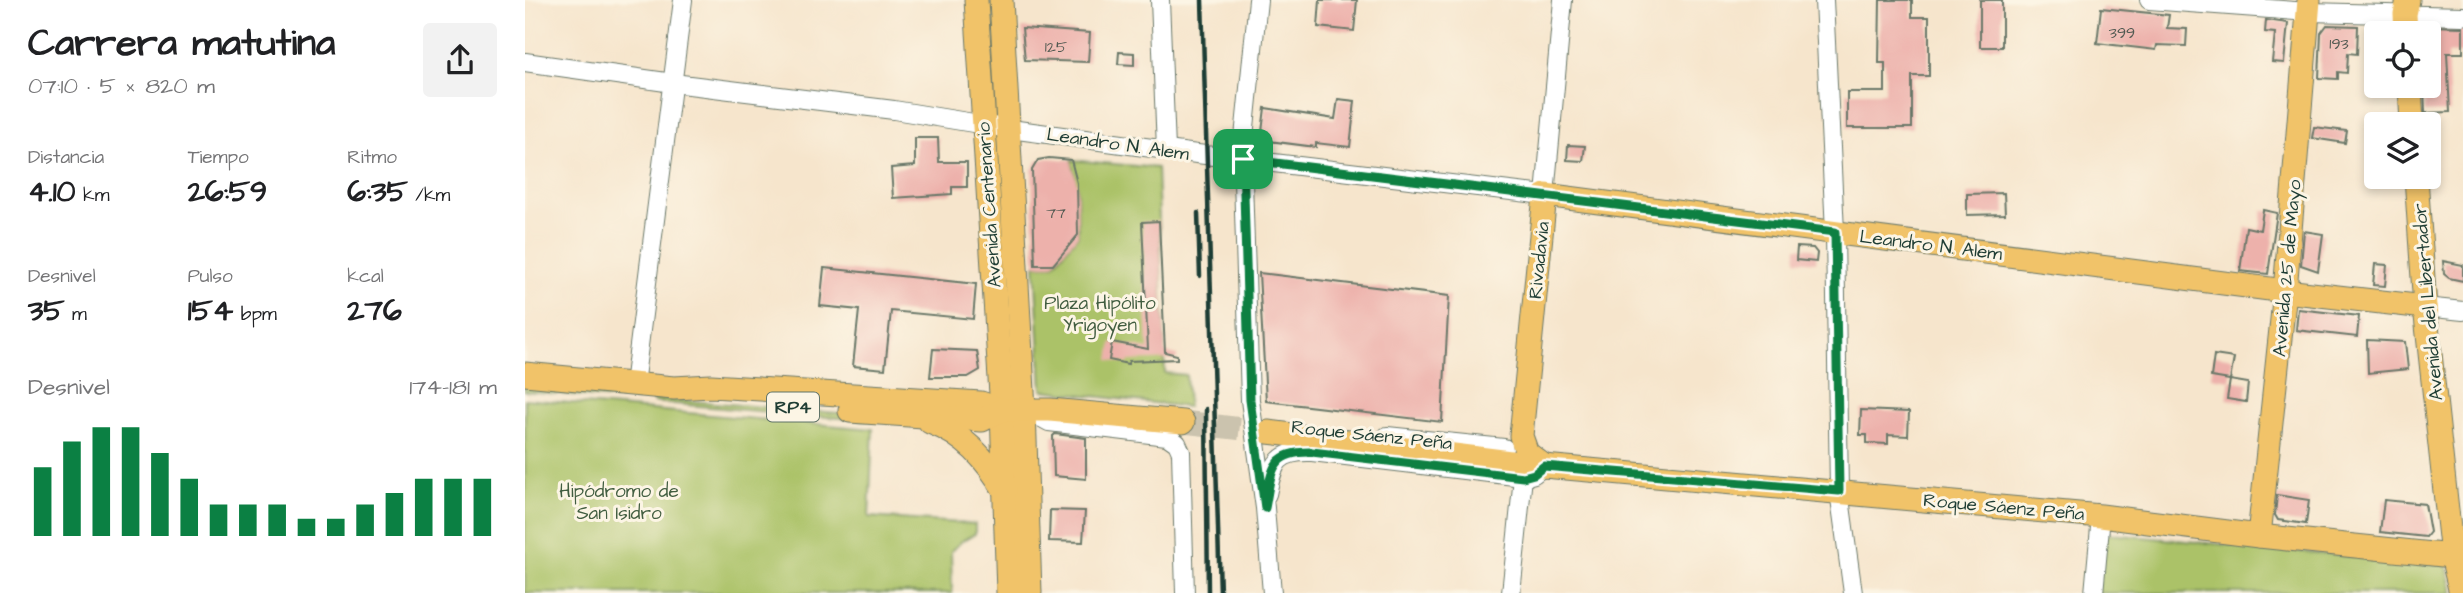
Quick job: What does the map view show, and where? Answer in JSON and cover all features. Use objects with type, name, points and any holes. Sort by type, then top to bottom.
[{"type":"main road","name":"Avenida Centenario","points":[[976,0],[983,124],[1013,409]]},
{"type":"main road","name":"Avenida Centenario","points":[[1002,0],[1010,129],[1013,409]]},
{"type":"main road","name":"Avenida 25 de Mayo","points":[[2259,536],[2285,291],[2309,6]]},
{"type":"main road","name":"Avenida del Libertador","points":[[2417,189],[2425,307],[2461,593]]},
{"type":"main road","name":"Leandro N. Alem","points":[[1545,195],[2425,307]]},
{"type":"main road","name":"Rivadavia","points":[[1512,442],[1545,195]]},
{"type":"main road","name":"RP4","points":[[525,374],[674,388],[711,386],[981,403],[1013,409],[1183,422]]},
{"type":"main road","name":"RP4","points":[[674,388],[710,401],[914,416],[982,420],[1013,409]]},
{"type":"main road","points":[[1008,593],[1005,491],[1013,409]]},
{"type":"main road","points":[[1013,409],[1030,593]]},
{"type":"main road","points":[[914,416],[964,439],[981,454],[1005,491]]},
{"type":"main road","name":"Roque Sáenz Peña","points":[[1268,432],[1544,466],[2101,516],[2259,536],[2458,556]]},
{"type":"main road","points":[[1470,456],[1512,442],[1544,466]]},
{"type":"street","points":[[634,385],[683,0]]},
{"type":"street","points":[[1160,0],[1166,149]]},
{"type":"street","points":[[1258,0],[1243,159],[1250,400],[1265,508],[1272,593]]},
{"type":"street","name":"Rivadavia","points":[[1545,195],[1563,0]]},
{"type":"street","points":[[1824,0],[1835,232],[1839,491],[1853,593]]},
{"type":"street","points":[[2149,0],[2309,6],[2406,16],[2463,16]]},
{"type":"street","name":"Leandro N. Alem","points":[[525,62],[894,110],[1010,129],[1545,195]]},
{"type":"street","name":"Leandro N. Alem","points":[[2425,307],[2463,312]]},
{"type":"street","name":"Roque Sáenz Peña","points":[[1250,400],[1261,415],[1274,424],[1512,442]]},
{"type":"street","points":[[1013,409],[1049,422],[1167,436],[1177,443],[1181,452],[1185,593]]},
{"type":"street","name":"Roque Sáenz Peña","points":[[1265,508],[1272,471],[1280,459],[1294,452],[1523,477]]},
{"type":"street","points":[[1511,593],[1523,477],[1534,474],[1544,466]]},
{"type":"street","points":[[2094,593],[2101,516]]},
{"type":"green space","name":"Plaza Hipólito Yrigoyen","points":[[1071,160],[1157,168],[1165,373],[1186,375],[1188,407],[1042,390],[1035,265],[1054,265],[1078,235],[1077,188]]},
{"type":"green space","points":[[525,386],[617,395],[617,399],[525,391]]},
{"type":"green space","points":[[653,398],[874,416],[874,421],[653,402]]},
{"type":"green space","name":"Hipódromo de San Isidro","points":[[525,399],[873,429],[869,517],[975,524],[975,534],[951,551],[952,593],[525,593]]},
{"type":"green space","points":[[2099,533],[2447,565],[2453,593],[2094,593]]},
{"type":"building","points":[[1320,0],[1357,0],[1354,31],[1318,27]]},
{"type":"building","points":[[1880,0],[1912,0],[1912,17],[1929,17],[1929,76],[1912,76],[1912,128],[1847,128],[1847,92],[1885,92],[1885,63],[1879,63]]},
{"type":"building","points":[[1980,0],[2002,0],[2002,47],[1980,47]]},
{"type":"building","points":[[2101,8],[2169,15],[2167,28],[2187,29],[2186,46],[2157,45],[2156,50],[2097,43]]},
{"type":"building","points":[[2266,20],[2288,23],[2284,63],[2272,62],[2275,33],[2265,32]]},
{"type":"building","points":[[2327,25],[2358,26],[2357,54],[2348,53],[2347,73],[2338,72],[2338,79],[2319,78],[2321,33]]},
{"type":"building","points":[[2441,26],[2463,27],[2463,53],[2447,53],[2450,112],[2425,112],[2424,98],[2441,98]]},
{"type":"building","points":[[1022,28],[1090,33],[1088,62],[1025,60]]},
{"type":"building","points":[[1119,52],[1134,53],[1134,65],[1118,64]]},
{"type":"building","points":[[1338,99],[1355,101],[1350,147],[1316,143],[1316,147],[1261,140],[1265,108],[1335,119]]},
{"type":"building","points":[[2314,127],[2347,131],[2345,143],[2312,138]]},
{"type":"building","points":[[915,138],[938,138],[939,162],[967,162],[967,187],[952,187],[952,194],[893,198],[891,168],[915,166]]},
{"type":"building","points":[[1568,145],[1585,146],[1583,161],[1567,160]]},
{"type":"building","points":[[1038,160],[1071,160],[1077,183],[1078,235],[1053,265],[1035,265],[1032,170]]},
{"type":"building","points":[[2004,193],[2005,214],[1967,215],[1967,194]]},
{"type":"building","points":[[2263,210],[2277,213],[2268,274],[2240,271],[2246,227],[2260,230]]},
{"type":"building","points":[[1159,221],[1165,352],[1177,355],[1177,359],[1129,361],[1128,364],[1109,360],[1112,342],[1148,349],[1142,222]]},
{"type":"building","points":[[2304,231],[2323,234],[2318,271],[2301,265]]},
{"type":"building","points":[[1797,247],[1813,248],[1817,253],[1816,262],[1796,260]]},
{"type":"building","points":[[2443,261],[2463,265],[2463,281],[2444,274]]},
{"type":"building","points":[[2375,264],[2387,265],[2385,286],[2373,285]]},
{"type":"building","points":[[824,268],[976,284],[973,319],[891,311],[885,369],[853,366],[859,310],[820,306]]},
{"type":"building","points":[[1259,273],[1449,296],[1442,422],[1266,401]]},
{"type":"building","points":[[2298,309],[2359,316],[2357,337],[2296,330]]},
{"type":"building","points":[[2367,340],[2405,342],[2408,369],[2368,373]]},
{"type":"building","points":[[933,349],[977,351],[980,370],[968,377],[930,377]]},
{"type":"building","points":[[2214,355],[2234,358],[2230,380],[2211,377]]},
{"type":"building","points":[[2230,380],[2248,383],[2246,402],[2227,399]]},
{"type":"building","points":[[1861,410],[1909,412],[1908,436],[1888,435],[1888,444],[1867,443],[1867,435],[1860,435]]},
{"type":"building","points":[[1055,434],[1086,438],[1086,479],[1054,476]]},
{"type":"building","points":[[2277,495],[2309,500],[2306,524],[2278,520],[2275,515]]},
{"type":"building","points":[[2384,500],[2425,504],[2430,532],[2426,537],[2380,532]]},
{"type":"building","points":[[1050,510],[1085,511],[1083,542],[1049,541]]},
{"type":"tunnel","points":[[1183,422],[1268,432]]},
{"type":"railway","points":[[1202,0],[1220,593]]},
{"type":"railway","points":[[1198,213],[1200,276]]},
{"type":"railway","points":[[1206,409],[1208,593]]},
{"type":"route","points":[[1243,159],[1835,232],[1839,491],[1544,466],[1534,474],[1523,477],[1294,452],[1280,459],[1272,471],[1265,508],[1250,400],[1243,159]]}]
